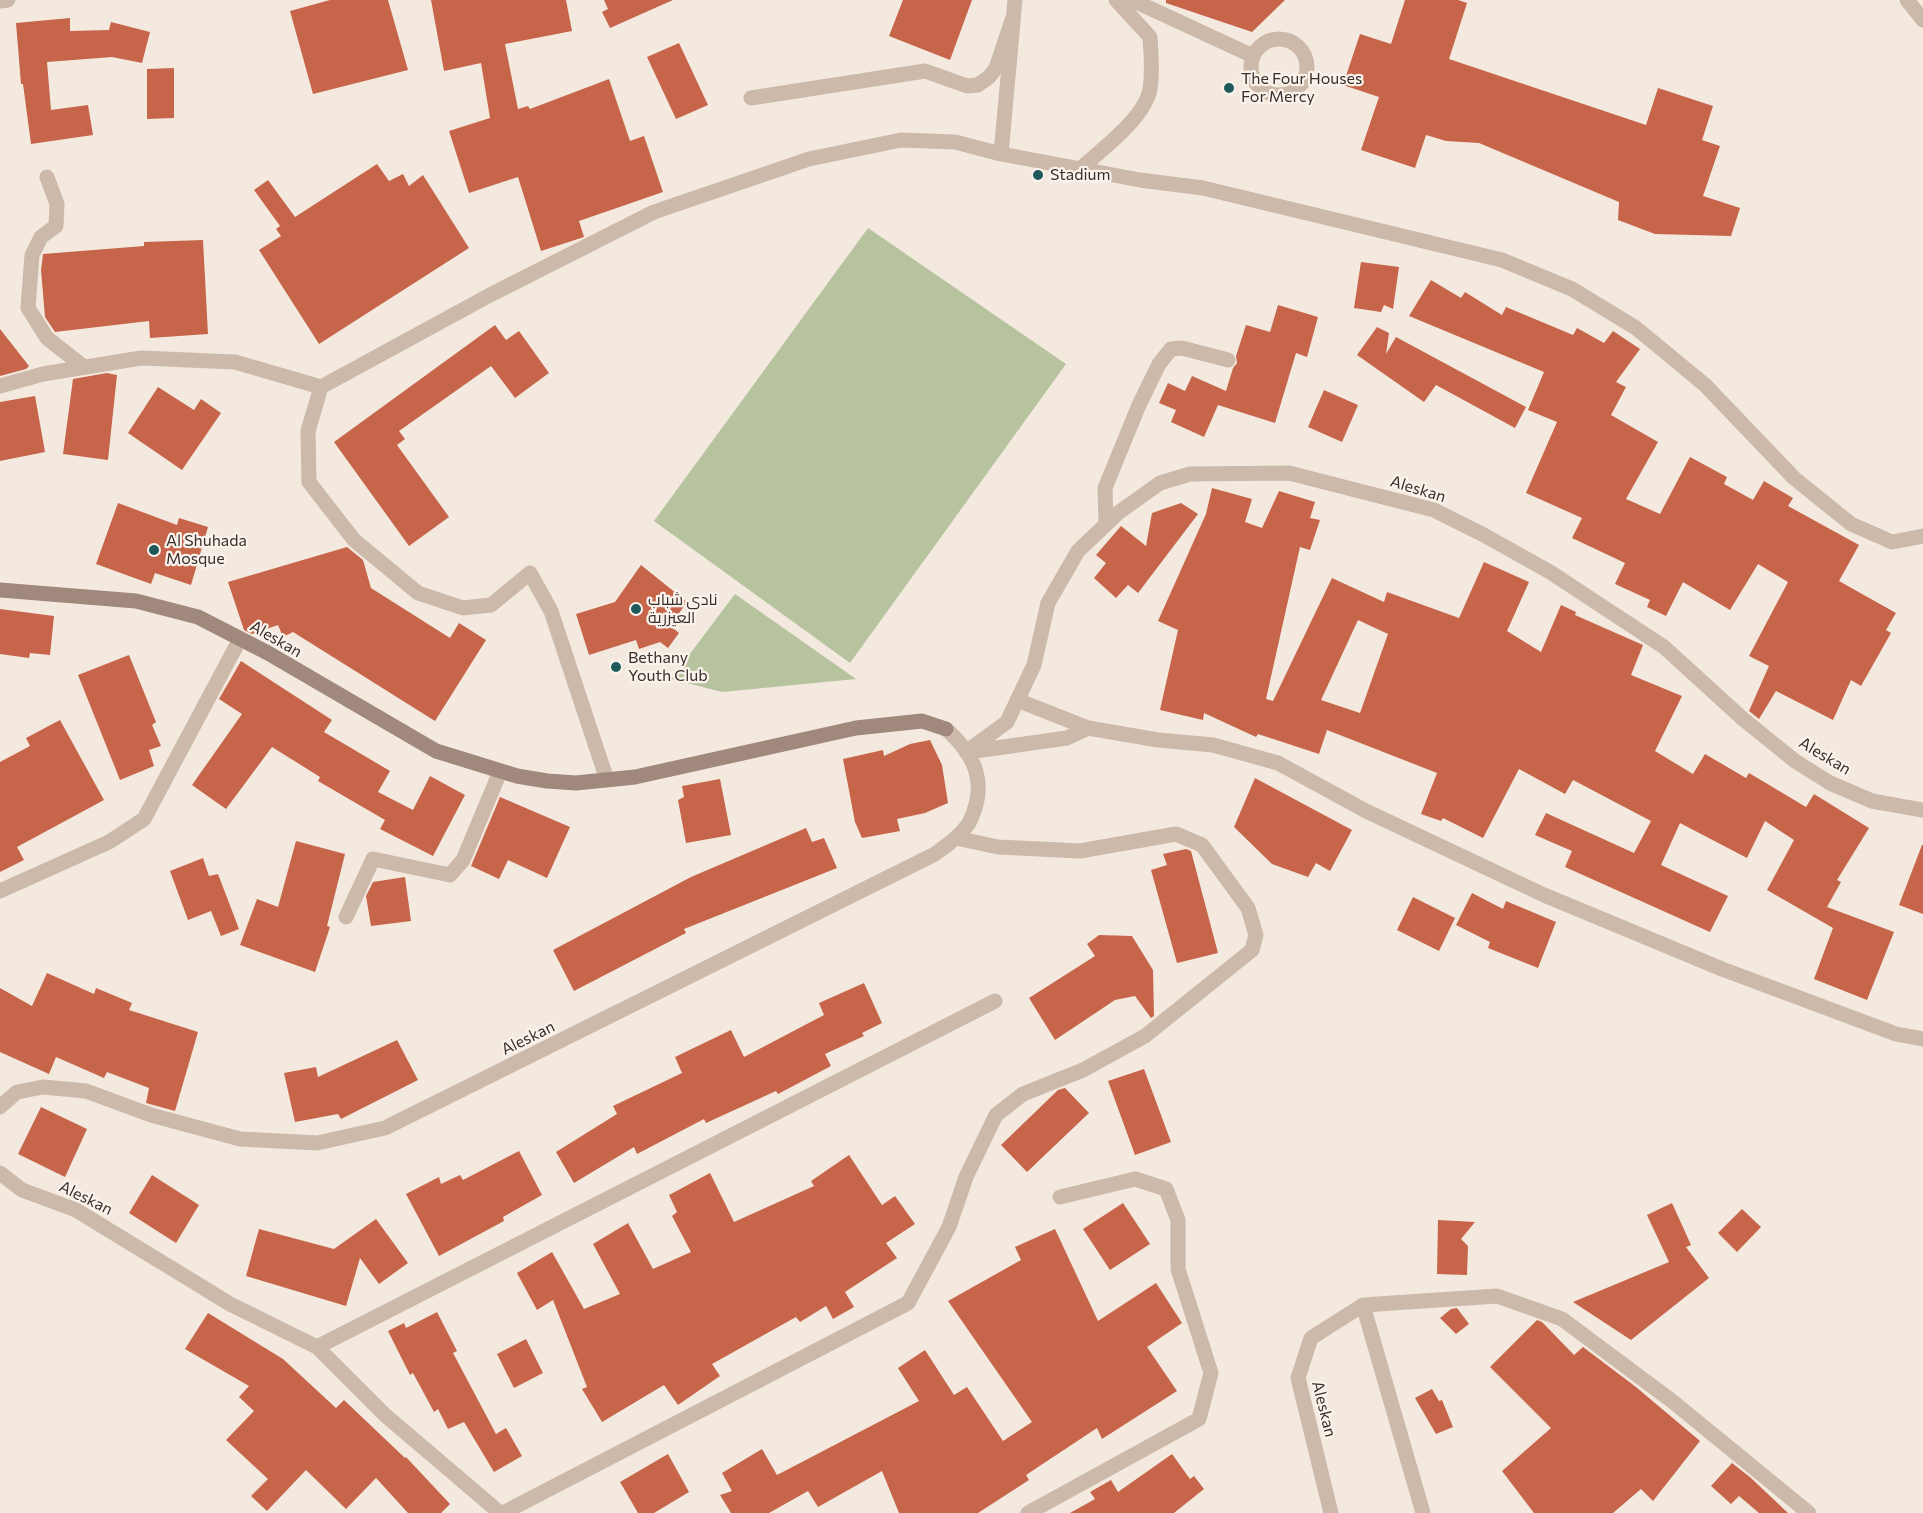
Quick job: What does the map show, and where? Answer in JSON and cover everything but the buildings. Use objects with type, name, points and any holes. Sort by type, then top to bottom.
[{"type":"street","points":[[0,2],[8,0]]},
{"type":"street","points":[[1001,154],[1015,0]]},
{"type":"street","points":[[1080,169],[1119,134],[1141,110],[1150,91],[1150,37],[1116,0]]},
{"type":"street","points":[[1131,0],[1253,56]]},
{"type":"street","points":[[1907,0],[1923,20]]},
{"type":"street","points":[[751,98],[925,71],[967,86],[978,85],[996,68],[1012,20]]},
{"type":"street","points":[[0,386],[43,374],[141,358],[235,362],[321,387],[490,295],[654,212],[809,159],[901,140],[955,142],[1001,154],[1080,169],[1203,188],[1436,242],[1502,260],[1572,289],[1636,328],[1705,385],[1794,478],[1851,524],[1892,542],[1923,536]]},
{"type":"street","points":[[48,177],[57,204],[56,226],[41,237],[32,255],[28,308],[47,338],[84,367]]},
{"type":"street","points":[[1106,524],[1105,488],[1139,405],[1160,364],[1172,349],[1182,348],[1228,360]]},
{"type":"street","points":[[321,387],[308,431],[309,482],[354,540],[418,593],[463,608],[491,605],[530,573],[551,611],[607,780]]},
{"type":"street","name":"Aleskan","points":[[966,752],[1007,722],[1034,665],[1048,603],[1078,551],[1106,524],[1160,483],[1190,474],[1289,473],[1434,510],[1551,572],[1664,647],[1743,719],[1795,761],[1830,783],[1872,801],[1923,810]]},
{"type":"street","name":"Aleskan","points":[[0,590],[136,601],[198,617],[436,751],[500,772],[547,781],[576,783],[635,777],[856,728],[922,721],[946,729],[966,752],[977,769],[978,788],[969,822],[956,838],[935,854],[385,1128],[318,1143],[240,1139],[151,1115],[86,1090],[43,1087],[16,1092],[0,1107]]},
{"type":"street","points":[[0,891],[109,842],[144,819],[240,639]]},
{"type":"street","points":[[1017,700],[1088,728],[1158,740],[1212,746],[1278,763],[1366,811],[1544,895],[1722,969],[1886,1030],[1923,1039]]},
{"type":"street","points":[[966,752],[1067,738],[1088,728]]},
{"type":"street","points":[[346,917],[373,859],[450,875],[463,860],[500,772]]},
{"type":"street","points":[[501,1513],[908,1303],[949,1227],[966,1177],[996,1115],[1023,1094],[1083,1070],[1145,1036],[1252,950],[1256,934],[1248,909],[1202,845],[1176,834],[1080,850],[998,847],[956,838]]},
{"type":"street","points":[[317,1347],[995,1001]]},
{"type":"street","name":"Aleskan","points":[[0,1173],[22,1190],[76,1210],[230,1304],[317,1347],[385,1415],[501,1513]]},
{"type":"street","points":[[1028,1513],[1199,1419],[1211,1373],[1178,1269],[1178,1220],[1166,1189],[1135,1179],[1060,1197]]},
{"type":"street","points":[[1423,1513],[1363,1305],[1497,1296],[1562,1319],[1672,1401],[1809,1513]]},
{"type":"street","name":"Aleskan","points":[[1331,1513],[1298,1378],[1311,1338],[1363,1305]]},
{"type":"green space","points":[[868,228],[1066,364],[850,663],[654,521]]},
{"type":"green space","points":[[735,594],[856,679],[722,692],[671,679]]},
{"type":"place","name":"The Four Houses For Mercy","points":[[1229,88]]},
{"type":"place","name":"Stadium","points":[[1038,175]]},
{"type":"place","name":"Al Shuhada Mosque","points":[[154,550]]},
{"type":"place","name":"نادي شباب العيزرية","points":[[636,609]]},
{"type":"place","name":"Bethany Youth Club","points":[[616,667]]}]
